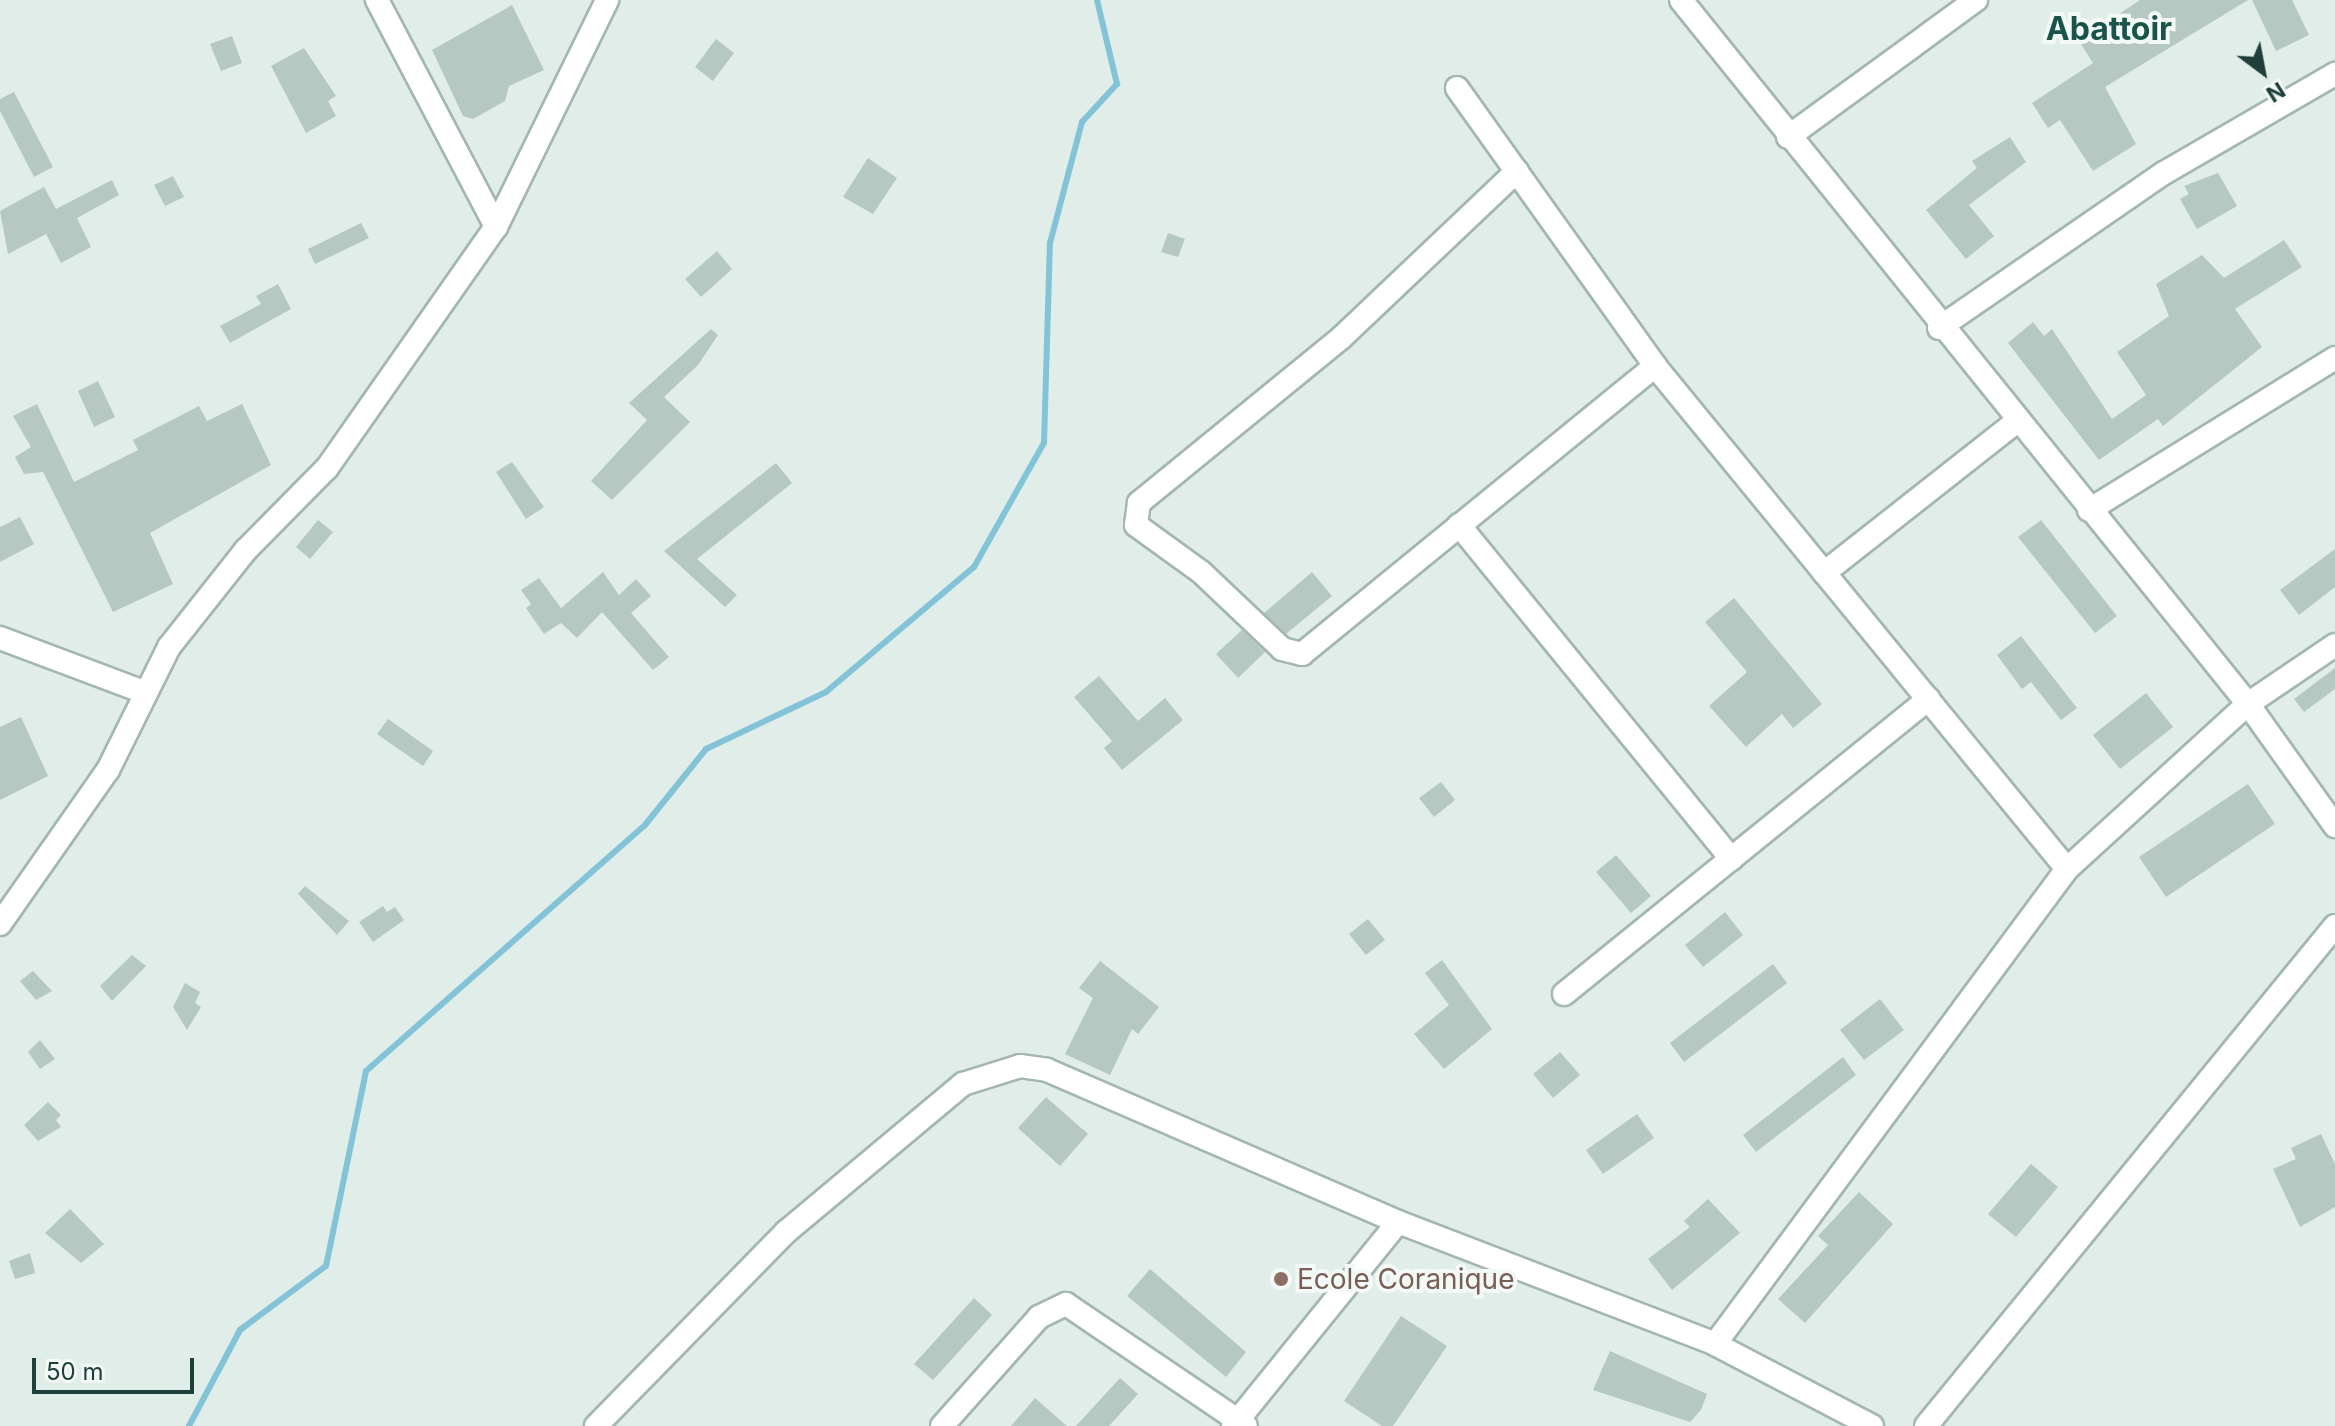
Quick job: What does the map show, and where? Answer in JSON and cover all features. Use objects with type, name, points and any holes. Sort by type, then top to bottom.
[{"type":"street","points":[[377,0],[496,227]]},
{"type":"street","points":[[0,924],[108,770],[144,692],[225,573],[327,468],[496,227],[607,0]]},
{"type":"street","points":[[1681,0],[1939,328],[2248,704],[2335,826]]},
{"type":"street","points":[[1788,137],[1976,0]]},
{"type":"street","points":[[1939,328],[2164,173],[2335,74]]},
{"type":"street","points":[[1457,88],[1655,366],[2067,869]]},
{"type":"street","points":[[1517,171],[1341,338],[1139,503],[1132,517],[1292,656],[1655,366]]},
{"type":"street","points":[[2089,510],[2335,358]]},
{"type":"street","points":[[1824,573],[2016,422]]},
{"type":"street","points":[[1459,525],[1731,859]]},
{"type":"street","points":[[0,638],[144,692]]},
{"type":"street","points":[[1715,1344],[1879,1113],[2067,869],[2248,704],[2335,645]]},
{"type":"street","points":[[1564,994],[1928,699]]},
{"type":"street","points":[[1926,1426],[2335,926]]},
{"type":"street","points":[[596,1426],[786,1232],[963,1084],[990,1070],[1047,1070],[1398,1222],[1715,1344],[1872,1426]]},
{"type":"street","points":[[942,1426],[1039,1317],[1066,1304],[1239,1424],[1398,1222]]},
{"type":"building","points":[[2140,0],[2248,0],[2105,87],[2136,144],[2093,171],[2060,120],[2048,128],[2032,103],[2093,63],[2079,41]]},
{"type":"building","points":[[2252,0],[2292,0],[2309,35],[2276,51]]},
{"type":"building","points":[[512,5],[544,70],[509,86],[505,101],[473,119],[463,116],[432,50]]},
{"type":"building","points":[[232,36],[242,63],[221,71],[210,44]]},
{"type":"building","points":[[716,39],[734,53],[713,81],[695,67]]},
{"type":"building","points":[[304,48],[336,96],[328,101],[336,116],[306,133],[271,66]]},
{"type":"building","points":[[14,92],[53,167],[34,177],[0,111],[0,99]]},
{"type":"building","points":[[2010,137],[2026,162],[1969,205],[1994,236],[1966,259],[1926,210],[1977,168],[1972,161]]},
{"type":"building","points":[[868,158],[897,178],[873,214],[843,197]]},
{"type":"building","points":[[2218,173],[2237,206],[2197,229],[2180,199],[2189,194],[2184,186]]},
{"type":"building","points":[[173,176],[184,197],[165,206],[154,185]]},
{"type":"building","points":[[112,180],[119,195],[77,218],[91,247],[61,263],[46,234],[8,254],[0,211],[44,187],[56,209]]},
{"type":"building","points":[[361,223],[369,238],[315,264],[308,249]]},
{"type":"building","points":[[1168,233],[1185,239],[1178,257],[1161,252]]},
{"type":"building","points":[[2284,240],[2302,267],[2235,309],[2262,347],[2163,426],[2158,419],[2099,460],[2008,343],[2033,322],[2044,336],[2052,329],[2112,419],[2146,395],[2117,352],[2169,316],[2156,284],[2202,255],[2224,278]]},
{"type":"building","points":[[717,251],[732,269],[701,297],[685,279]]},
{"type":"building","points":[[278,284],[291,309],[230,343],[220,326],[261,304],[256,296]]},
{"type":"building","points":[[711,329],[718,335],[698,365],[664,397],[690,422],[612,500],[591,481],[647,420],[629,403]]},
{"type":"building","points":[[98,381],[115,417],[94,427],[78,391]]},
{"type":"building","points":[[37,404],[74,482],[138,450],[133,440],[199,406],[207,421],[242,404],[271,465],[150,533],[173,584],[113,612],[43,472],[24,474],[15,457],[31,447],[13,416]]},
{"type":"building","points":[[512,462],[544,507],[526,519],[496,472]]},
{"type":"building","points":[[776,463],[792,483],[697,559],[737,595],[725,607],[664,551]]},
{"type":"building","points":[[20,517],[34,544],[0,562],[0,527]]},
{"type":"building","points":[[318,520],[333,532],[310,559],[296,547]]},
{"type":"building","points":[[2041,520],[2117,616],[2095,633],[2018,537]]},
{"type":"building","points":[[2335,549],[2335,587],[2299,615],[2280,590]]},
{"type":"building","points":[[603,572],[619,595],[636,579],[651,596],[631,613],[669,657],[653,670],[602,612],[577,638],[561,623],[544,634],[526,608],[531,604],[521,590],[539,578],[561,608]]},
{"type":"building","points":[[1312,572],[1332,596],[1286,634],[1264,613]]},
{"type":"building","points":[[1734,598],[1822,704],[1793,728],[1782,714],[1746,747],[1709,706],[1747,672],[1705,622]]},
{"type":"building","points":[[1242,630],[1265,652],[1238,678],[1216,654]]},
{"type":"building","points":[[2021,636],[2077,708],[2061,720],[2031,682],[2022,689],[1997,655]]},
{"type":"building","points":[[2335,668],[2335,689],[2304,712],[2294,699]]},
{"type":"building","points":[[1099,676],[1138,721],[1165,698],[1183,720],[1122,770],[1104,748],[1112,741],[1074,697]]},
{"type":"building","points":[[2146,693],[2173,727],[2120,769],[2093,735]]},
{"type":"building","points":[[21,717],[48,776],[0,800],[0,727]]},
{"type":"building","points":[[388,719],[433,751],[423,766],[377,734]]},
{"type":"building","points":[[1441,782],[1455,800],[1434,817],[1419,798]]},
{"type":"building","points":[[2248,784],[2275,824],[2166,897],[2139,857]]},
{"type":"building","points":[[1616,855],[1651,896],[1631,913],[1596,872]]},
{"type":"building","points":[[305,886],[349,921],[337,935],[298,894]]},
{"type":"building","points":[[383,906],[387,912],[395,907],[404,920],[373,942],[359,922]]},
{"type":"building","points":[[1725,912],[1743,935],[1703,967],[1685,945]]},
{"type":"building","points":[[1368,919],[1385,940],[1366,955],[1349,934]]},
{"type":"building","points":[[132,955],[146,966],[112,1001],[100,986]]},
{"type":"building","points":[[1442,960],[1492,1029],[1444,1069],[1414,1034],[1449,1005],[1425,973]]},
{"type":"building","points":[[1100,961],[1159,1007],[1138,1034],[1132,1029],[1110,1075],[1065,1054],[1093,998],[1079,988]]},
{"type":"building","points":[[1773,964],[1787,983],[1684,1062],[1670,1043]]},
{"type":"building","points":[[33,971],[52,991],[36,1000],[20,981]]},
{"type":"building","points":[[185,983],[200,992],[195,1003],[201,1007],[187,1030],[173,1007]]},
{"type":"building","points":[[1880,999],[1904,1030],[1864,1060],[1840,1030]]},
{"type":"building","points":[[40,1040],[55,1059],[40,1069],[28,1052]]},
{"type":"building","points":[[1560,1052],[1580,1075],[1553,1098],[1533,1074]]},
{"type":"building","points":[[1843,1057],[1856,1075],[1756,1152],[1743,1135]]},
{"type":"building","points":[[1046,1097],[1088,1134],[1060,1166],[1018,1128]]},
{"type":"building","points":[[48,1102],[61,1115],[56,1120],[61,1127],[38,1141],[24,1125]]},
{"type":"building","points":[[1637,1114],[1654,1138],[1603,1174],[1586,1150]]},
{"type":"building","points":[[2321,1134],[2335,1164],[2335,1207],[2300,1227],[2273,1169],[2296,1159],[2291,1148]]},
{"type":"building","points":[[2031,1164],[2058,1187],[2016,1237],[1988,1214]]},
{"type":"building","points":[[1859,1192],[1893,1224],[1805,1323],[1778,1299],[1828,1245],[1818,1236]]},
{"type":"building","points":[[1708,1199],[1740,1233],[1672,1290],[1648,1259],[1690,1227],[1684,1221]]},
{"type":"building","points":[[70,1209],[104,1244],[81,1263],[45,1233]]},
{"type":"building","points":[[30,1253],[35,1273],[15,1279],[9,1261]]},
{"type":"building","points":[[1150,1269],[1246,1352],[1226,1377],[1127,1296]]},
{"type":"building","points":[[974,1298],[992,1315],[933,1380],[914,1364]]},
{"type":"building","points":[[1401,1316],[1447,1346],[1393,1426],[1382,1426],[1344,1401]]},
{"type":"building","points":[[1610,1351],[1707,1394],[1701,1410],[1690,1422],[1593,1390]]},
{"type":"building","points":[[1120,1378],[1138,1394],[1109,1426],[1076,1426]]},
{"type":"building","points":[[1035,1398],[1067,1426],[1011,1426]]},
{"type":"waterway","points":[[189,1426],[240,1330],[326,1266],[366,1071],[645,825],[706,749],[826,692],[974,567],[1044,443],[1050,243],[1082,122],[1117,84],[1097,0]]},
{"type":"place","name":"Ecole Coranique","points":[[1281,1279]]},
{"type":"district","name":"Abattoir","points":[[2109,29]]}]
